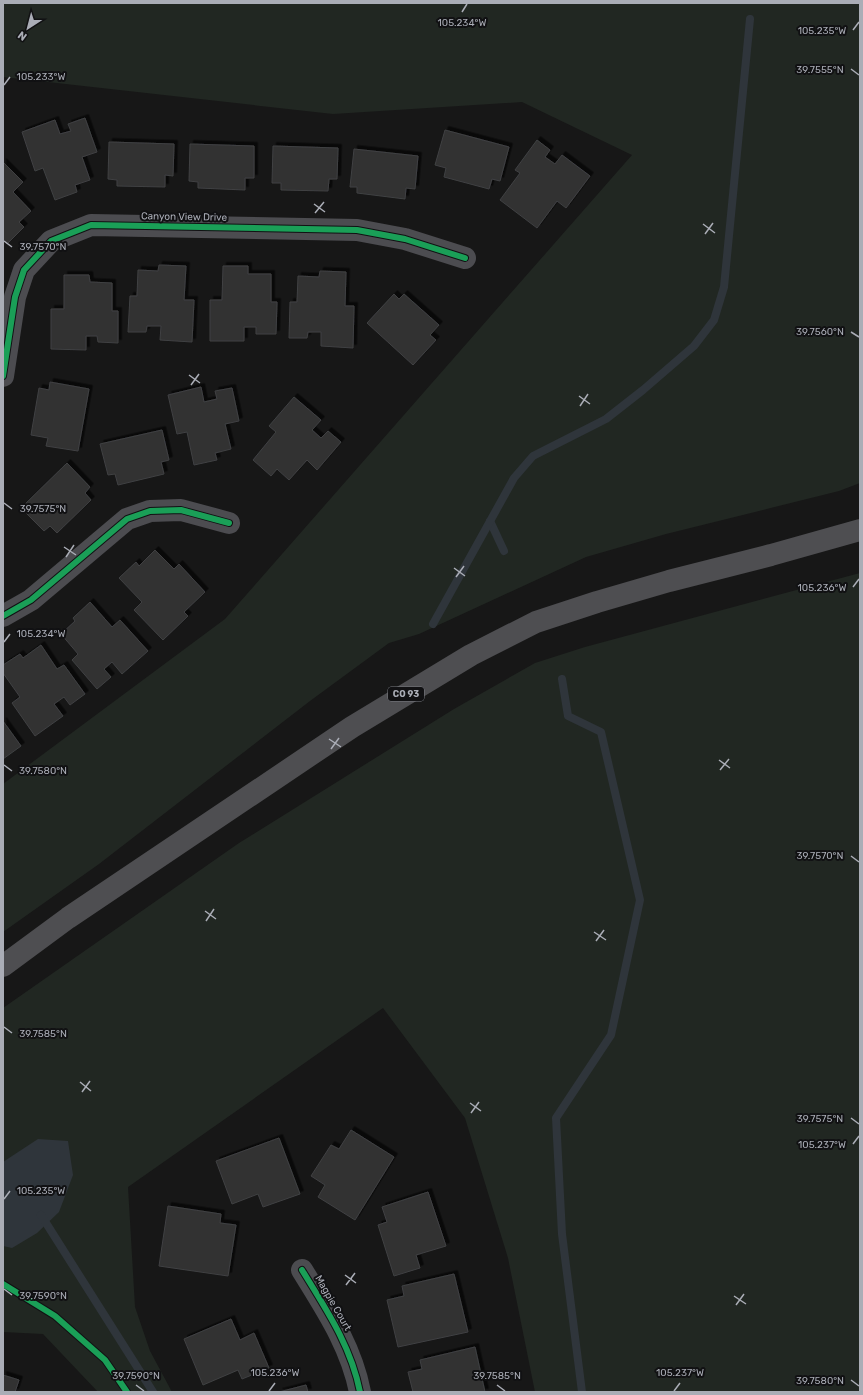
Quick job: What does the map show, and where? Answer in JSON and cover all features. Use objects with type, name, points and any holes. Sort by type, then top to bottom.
[{"type":"highway","name":"CO 93","points":[[3,966],[68,918],[352,727],[471,654],[536,622],[597,602],[669,581],[860,530]]},
{"type":"street","name":"Canyon View Drive","points":[[3,376],[15,298],[24,270],[51,240],[90,225],[357,230],[405,239],[465,258]]},
{"type":"street","points":[[3,616],[31,600],[127,519],[150,511],[181,510],[229,523]]},
{"type":"street","name":"Magpie Court","points":[[302,1270],[337,1327],[356,1372],[360,1392]]},
{"type":"shaded area","points":[[3,3],[860,3],[860,483],[839,491],[666,534],[586,557],[419,634],[389,643],[310,701],[99,864],[3,932],[3,784],[225,619],[632,155],[522,102],[333,114],[3,77]]},
{"type":"shaded area","points":[[860,573],[860,1392],[535,1392],[508,1258],[465,1118],[383,1008],[128,1187],[135,1307],[150,1351],[172,1392],[98,1392],[43,1334],[3,1332],[3,1008],[239,843],[454,709],[535,663],[585,647]]},
{"type":"shaded area","points":[[38,1139],[68,1141],[73,1175],[59,1212],[37,1233],[12,1248],[3,1246],[3,1162]]},
{"type":"building","points":[[85,118],[97,152],[82,157],[90,180],[75,185],[77,192],[55,200],[43,168],[35,171],[22,132],[55,120],[60,134],[71,131],[68,124]]},
{"type":"building","points":[[445,130],[509,147],[500,181],[492,179],[489,189],[444,177],[446,168],[435,165]]},
{"type":"building","points":[[537,140],[550,150],[545,157],[555,164],[562,155],[590,176],[566,208],[557,201],[537,228],[500,200],[520,173],[515,170]]},
{"type":"building","points":[[109,142],[174,144],[173,176],[165,175],[165,187],[117,186],[117,180],[108,179]]},
{"type":"building","points":[[190,144],[254,146],[254,178],[245,178],[245,190],[198,188],[198,182],[189,181]]},
{"type":"building","points":[[273,146],[338,148],[337,179],[329,179],[328,191],[281,190],[281,183],[272,183]]},
{"type":"building","points":[[354,149],[418,156],[415,189],[406,188],[405,199],[357,193],[357,187],[350,187]]},
{"type":"building","points":[[3,162],[23,182],[13,192],[31,211],[19,222],[24,227],[7,244],[3,240]]},
{"type":"building","points":[[159,265],[186,266],[184,300],[194,300],[192,342],[160,340],[161,326],[147,326],[146,332],[128,332],[130,296],[137,296],[138,270],[158,271]]},
{"type":"building","points":[[223,266],[248,266],[248,274],[271,274],[271,302],[277,302],[276,334],[256,334],[256,327],[244,327],[244,341],[210,341],[210,300],[222,300]]},
{"type":"building","points":[[320,271],[346,272],[345,306],[354,306],[353,348],[321,346],[321,332],[308,332],[307,338],[289,338],[290,302],[297,302],[298,276],[319,277]]},
{"type":"building","points":[[64,275],[89,275],[90,282],[112,283],[112,311],[118,311],[118,343],[98,342],[97,336],[86,336],[86,350],[51,349],[51,309],[64,309]]},
{"type":"building","points":[[394,294],[399,299],[404,294],[439,325],[430,335],[436,340],[413,365],[367,323]]},
{"type":"building","points":[[50,382],[89,389],[78,451],[46,446],[48,438],[31,435],[39,388],[49,390]]},
{"type":"building","points":[[201,387],[204,402],[217,399],[215,391],[232,388],[239,421],[225,424],[231,449],[215,453],[217,460],[194,465],[187,432],[177,434],[168,395]]},
{"type":"building","points":[[294,397],[321,420],[312,430],[321,438],[328,431],[341,442],[317,470],[307,460],[289,480],[277,469],[271,476],[253,460],[276,432],[269,426]]},
{"type":"building","points":[[162,430],[169,460],[161,462],[164,474],[118,485],[115,474],[108,475],[100,444]]},
{"type":"building","points":[[67,463],[90,487],[85,493],[91,500],[57,533],[50,526],[44,531],[21,508]]},
{"type":"building","points":[[155,550],[174,569],[179,564],[205,592],[184,612],[188,616],[163,640],[134,610],[142,602],[119,578],[136,562],[139,566]]},
{"type":"building","points":[[90,602],[112,627],[120,620],[148,651],[122,674],[112,662],[104,669],[111,677],[97,689],[72,660],[78,654],[61,634],[75,621],[73,618]]},
{"type":"building","points":[[41,645],[57,669],[64,665],[85,694],[70,705],[64,697],[54,704],[63,716],[35,736],[12,703],[20,697],[3,673],[3,665],[20,654],[23,658]]},
{"type":"building","points":[[3,721],[21,746],[3,759]]},
{"type":"building","points":[[351,1130],[394,1157],[355,1220],[318,1197],[325,1185],[311,1176],[331,1145],[339,1149]]},
{"type":"building","points":[[279,1138],[300,1194],[263,1207],[258,1194],[232,1204],[216,1161]]},
{"type":"building","points":[[428,1192],[446,1246],[416,1255],[420,1268],[394,1276],[378,1225],[387,1222],[382,1207]]},
{"type":"building","points":[[168,1206],[221,1214],[220,1223],[236,1225],[228,1276],[159,1266]]},
{"type":"building","points":[[454,1274],[468,1332],[398,1347],[387,1300],[404,1296],[402,1286]]},
{"type":"building","points":[[231,1319],[240,1340],[254,1333],[269,1368],[242,1379],[238,1370],[203,1385],[184,1339]]},
{"type":"building","points":[[475,1347],[485,1392],[413,1392],[408,1372],[422,1369],[420,1360]]},
{"type":"building","points":[[3,1375],[19,1380],[15,1392],[3,1392]]},
{"type":"building","points":[[306,1385],[308,1392],[279,1392]]},
{"type":"waterway","points":[[433,624],[514,478],[533,456],[606,419],[643,390],[694,346],[714,320],[724,287],[750,19]]},
{"type":"waterway","points":[[490,521],[504,551]]},
{"type":"waterway","points":[[562,679],[568,716],[601,732],[640,900],[611,1035],[556,1118],[562,1234],[582,1392]]},
{"type":"waterway","points":[[41,1215],[153,1392]]},
{"type":"cycle path","points":[[3,376],[15,297],[24,270],[51,241],[91,225],[357,230],[405,239],[465,258]]},
{"type":"cycle path","points":[[3,616],[31,600],[127,519],[150,511],[181,510],[229,523]]},
{"type":"cycle path","points":[[302,1270],[337,1328],[351,1359],[360,1392]]},
{"type":"cycle path","points":[[3,1284],[55,1316],[105,1360],[127,1392]]}]
